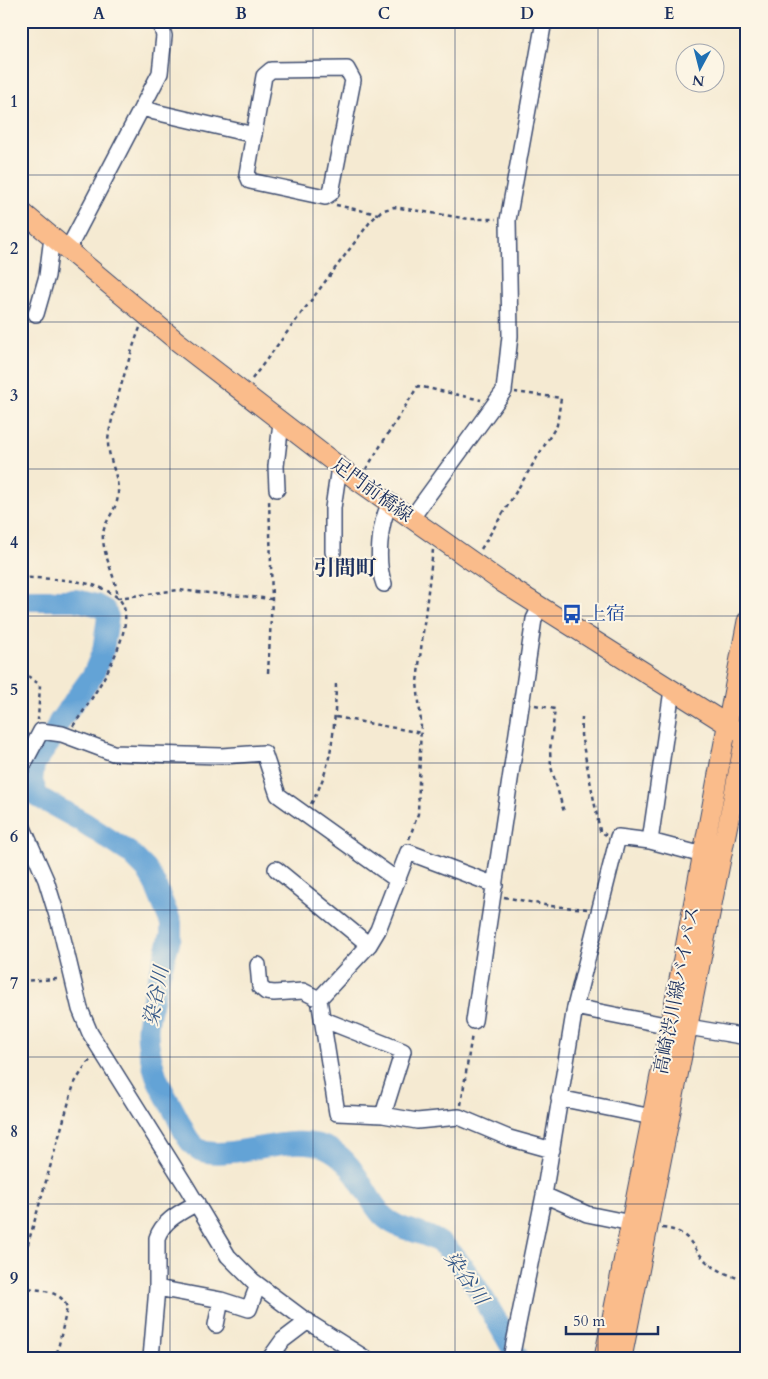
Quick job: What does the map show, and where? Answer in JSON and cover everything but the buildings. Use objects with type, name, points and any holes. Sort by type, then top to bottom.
[{"type":"main road","name":"足門前橋線","points":[[21,211],[147,316],[358,481],[473,563],[540,607],[726,725],[746,734]]},
{"type":"main road","name":"高崎渋川線バイパス","points":[[622,1358],[652,1116],[679,1027],[703,855],[747,621]]},
{"type":"main road","name":"高崎渋川線バイパス","points":[[604,1358],[639,1224],[679,1027],[746,734]]},
{"type":"street","points":[[68,249],[123,140],[160,73],[164,36],[160,21]]},
{"type":"street","points":[[411,519],[504,391],[510,336],[508,220],[544,21]]},
{"type":"street","points":[[347,69],[353,80],[331,193],[326,197],[250,181],[246,174],[254,135],[264,76],[271,70],[347,69]]},
{"type":"street","points":[[142,107],[155,112],[254,135]]},
{"type":"street","points":[[36,314],[47,276],[52,237]]},
{"type":"street","points":[[273,493],[281,422]]},
{"type":"street","points":[[333,552],[333,508],[339,467]]},
{"type":"street","points":[[384,584],[380,573],[382,516],[390,504]]},
{"type":"street","points":[[474,1021],[534,619],[540,607]]},
{"type":"street","points":[[650,841],[672,690]]},
{"type":"street","points":[[21,769],[41,731],[62,734],[113,753],[222,756],[264,753],[278,795],[397,880]]},
{"type":"street","points":[[21,823],[46,880],[59,922],[71,978],[90,1033],[228,1256],[258,1285],[308,1322],[366,1358]]},
{"type":"street","points":[[511,1358],[544,1195],[575,1007],[618,837],[650,841],[703,855]]},
{"type":"street","points":[[319,1000],[369,945],[378,930],[408,852],[494,890]]},
{"type":"street","points":[[276,869],[369,945]]},
{"type":"street","points":[[258,965],[260,987],[266,992],[303,991],[319,1000]]},
{"type":"street","points":[[319,1000],[337,1113],[383,1115],[417,1121],[459,1117],[508,1138],[552,1150]]},
{"type":"street","points":[[575,1007],[679,1027],[747,1037]]},
{"type":"street","points":[[322,1019],[403,1051],[383,1115]]},
{"type":"street","points":[[559,1098],[652,1116]]},
{"type":"street","points":[[544,1195],[587,1214],[639,1224]]},
{"type":"street","points":[[151,1358],[158,1288],[157,1238],[160,1230],[171,1219],[197,1204]]},
{"type":"street","points":[[158,1288],[221,1300],[249,1308],[258,1285]]},
{"type":"street","points":[[216,1325],[221,1300]]},
{"type":"street","points":[[270,1358],[283,1340],[308,1322]]},
{"type":"path","points":[[336,205],[378,214]]},
{"type":"path","points":[[242,392],[378,214],[394,207],[469,219],[508,220]]},
{"type":"path","points":[[118,598],[117,585],[105,554],[103,538],[104,526],[117,503],[119,493],[108,442],[137,334],[147,316]]},
{"type":"path","points":[[358,481],[418,386],[495,404]]},
{"type":"path","points":[[473,563],[557,425],[560,416],[561,398],[504,391]]},
{"type":"path","points":[[268,673],[272,599],[273,493]]},
{"type":"path","points":[[408,852],[405,847],[418,814],[421,733],[416,682],[434,534]]},
{"type":"path","points":[[21,577],[82,583],[101,589],[118,598],[124,606],[126,621],[121,644],[87,706],[73,727],[62,734]]},
{"type":"path","points":[[118,598],[178,590],[272,599]]},
{"type":"path","points":[[21,671],[40,685],[37,707],[41,731]]},
{"type":"path","points":[[305,814],[321,786],[327,768],[336,716],[336,683]]},
{"type":"path","points":[[521,702],[555,709],[550,767],[564,812]]},
{"type":"path","points":[[336,716],[421,733]]},
{"type":"path","points":[[582,717],[581,735],[600,831],[605,835],[618,837]]},
{"type":"path","points":[[494,890],[550,906],[599,910]]},
{"type":"path","points":[[21,981],[71,978]]},
{"type":"path","points":[[459,1117],[474,1021]]},
{"type":"path","points":[[21,1268],[74,1084],[86,1063],[102,1053]]},
{"type":"path","points":[[639,1224],[679,1231],[689,1237],[706,1262],[719,1270],[747,1281]]},
{"type":"path","points":[[21,1287],[56,1294],[65,1303],[67,1308],[56,1358]]},
{"type":"waterway","name":"染谷川","points":[[21,600],[76,600],[96,605],[105,610],[108,617],[103,651],[93,675],[59,722],[50,742],[34,764],[32,781],[38,797],[83,822],[130,853],[146,869],[154,882],[171,923],[171,935],[150,1012],[148,1042],[158,1081],[188,1139],[200,1150],[206,1152],[236,1152],[301,1143],[316,1144],[339,1155],[353,1171],[383,1216],[397,1225],[436,1240],[453,1254],[473,1282],[518,1358]]},
{"type":"place","name":"上宿","points":[[572,614]]},
{"type":"district","name":"引間町","points":[[345,568]]}]
